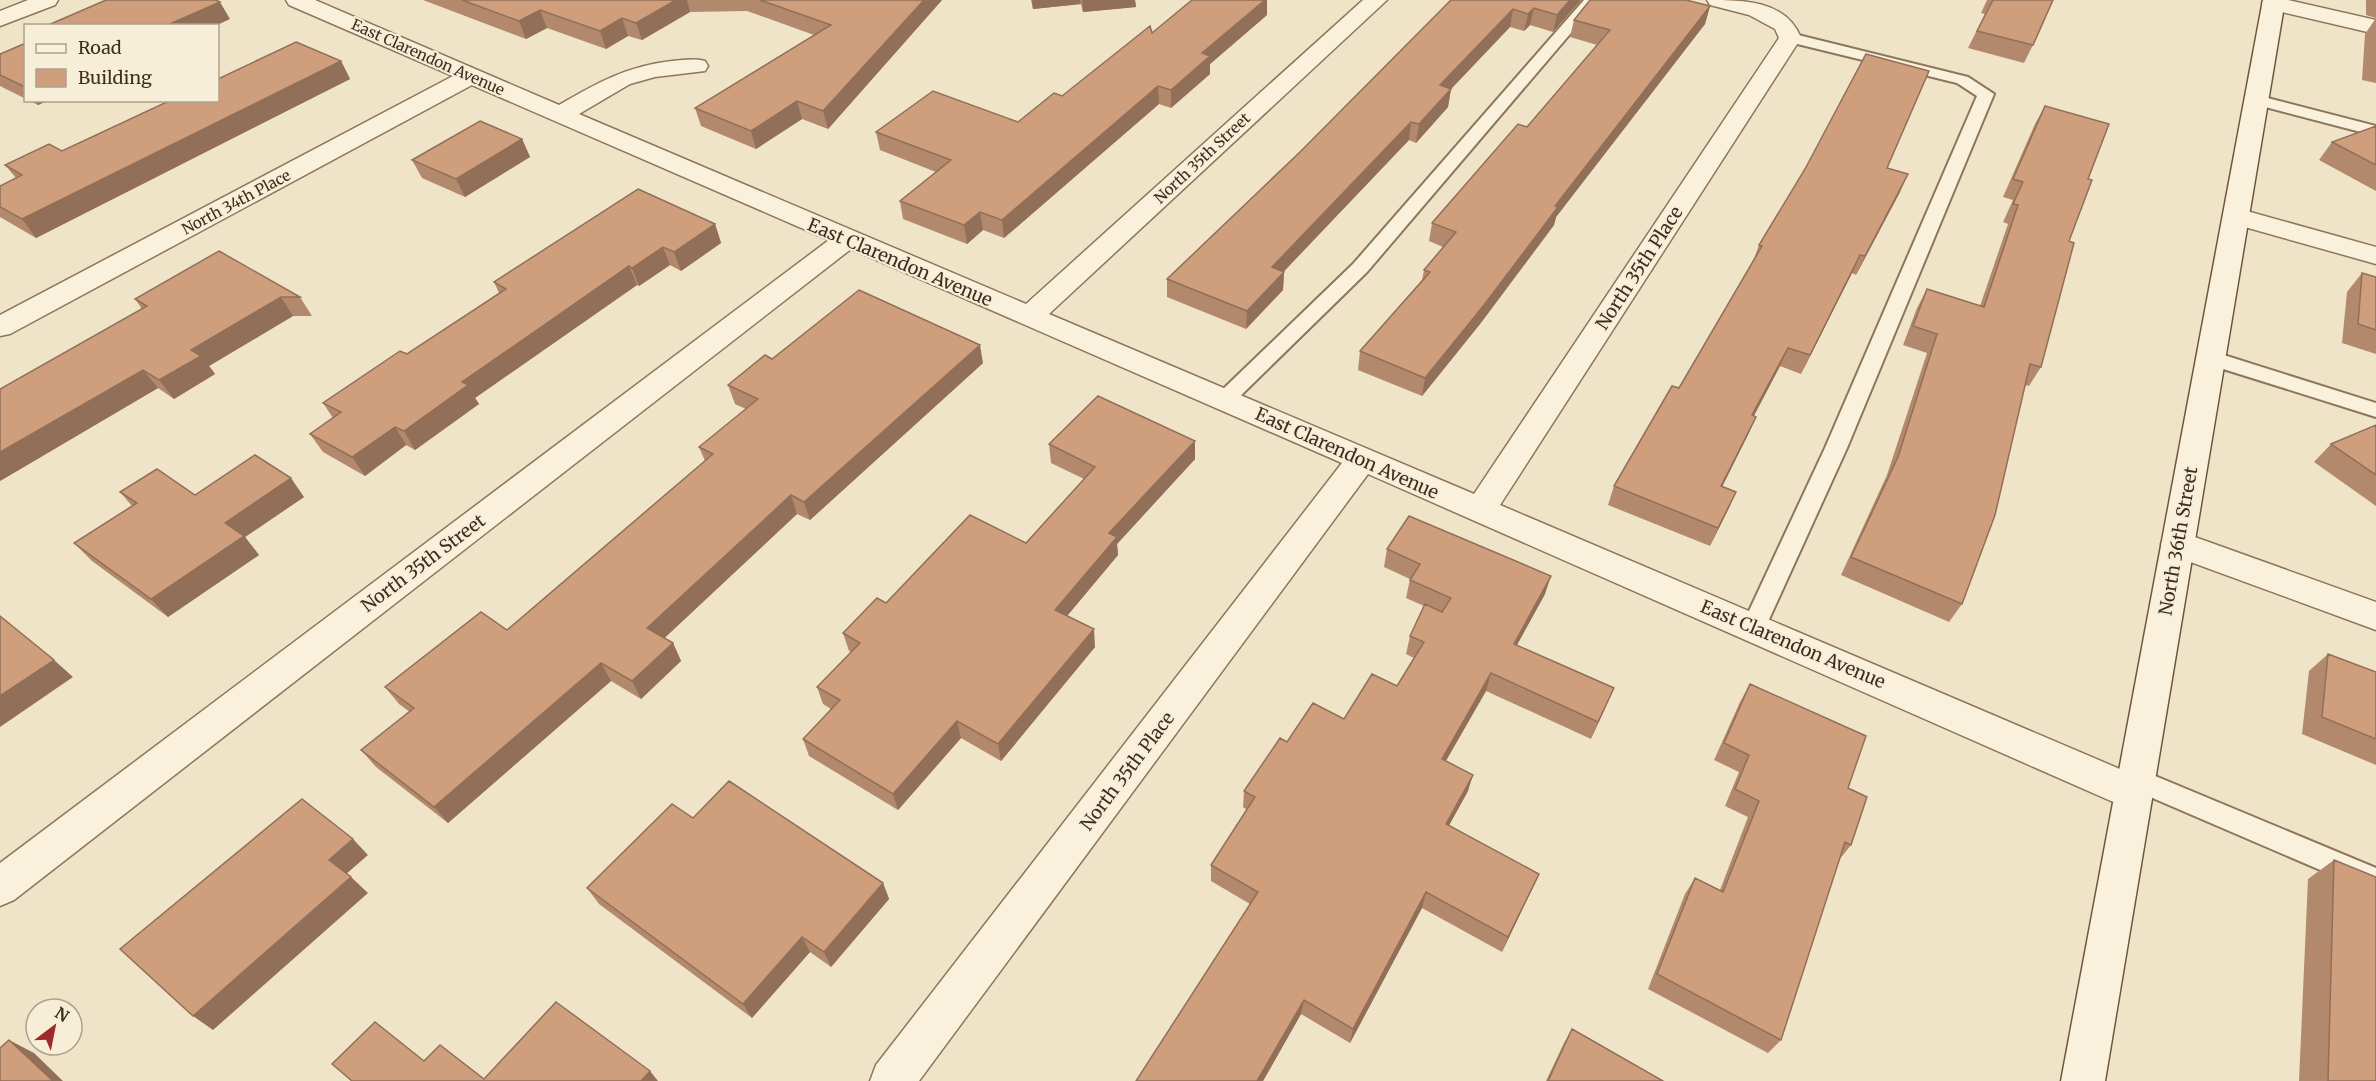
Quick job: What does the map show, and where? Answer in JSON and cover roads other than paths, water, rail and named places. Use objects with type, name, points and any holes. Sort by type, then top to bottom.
[{"type":"street","points":[[0,19],[47,0]]},
{"type":"street","name":"East Clarendon Avenue","points":[[297,0],[846,240],[2135,786]]},
{"type":"street","name":"North 35th Street","points":[[1029,317],[1376,0]]},
{"type":"street","points":[[1718,0],[1757,10],[1787,31]]},
{"type":"street","points":[[2274,2],[2376,27]]},
{"type":"street","name":"North 36th Street","points":[[2083,1081],[2274,2]]},
{"type":"street","name":"North 35th Place","points":[[1480,510],[1787,31]]},
{"type":"street","points":[[559,115],[622,79],[653,70],[697,66]]},
{"type":"street","name":"North 34th Place","points":[[0,327],[471,76]]},
{"type":"street","points":[[2236,216],[2376,256]]},
{"type":"street","name":"North 35th Street","points":[[0,887],[846,240]]},
{"type":"street","name":"North 35th Place","points":[[892,1081],[1361,460]]},
{"type":"street","points":[[2178,544],[2376,616]]},
{"type":"lane","points":[[1225,399],[1360,268],[1592,0]]},
{"type":"lane","points":[[1754,626],[1836,448],[1986,94],[1962,80],[1787,31]]},
{"type":"lane","points":[[2256,100],[2376,131]]},
{"type":"lane","points":[[2211,358],[2376,410]]},
{"type":"lane","points":[[2135,786],[2376,881]]}]
